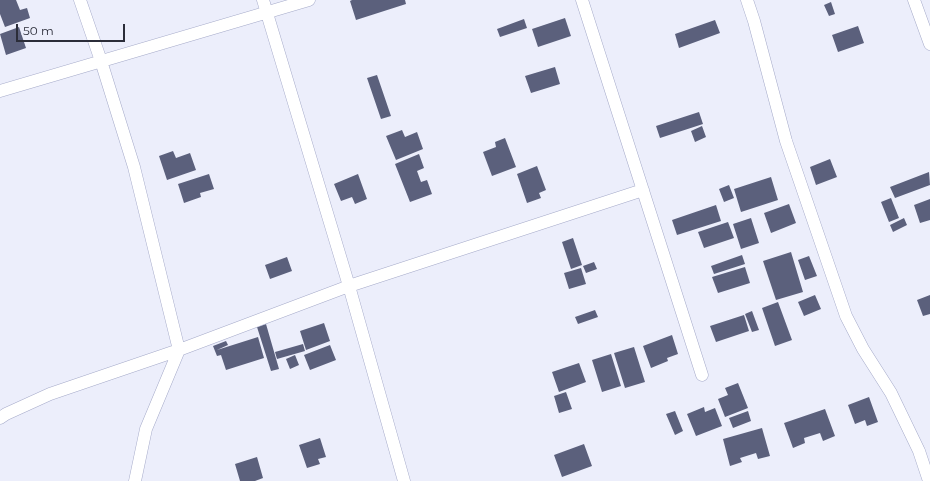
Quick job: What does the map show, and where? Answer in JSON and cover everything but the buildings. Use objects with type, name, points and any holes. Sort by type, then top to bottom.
[{"type":"street","points":[[80,0],[134,167],[179,350],[146,429],[135,481]]},
{"type":"street","points":[[263,0],[349,286],[404,481]]},
{"type":"street","points":[[0,91],[308,0]]},
{"type":"street","points":[[582,0],[702,375]]},
{"type":"street","points":[[747,0],[786,141],[846,316],[863,349],[891,393],[920,451],[929,481]]},
{"type":"street","points":[[914,0],[930,44]]},
{"type":"street","points":[[0,418],[50,394],[179,350],[349,286],[643,190]]}]
